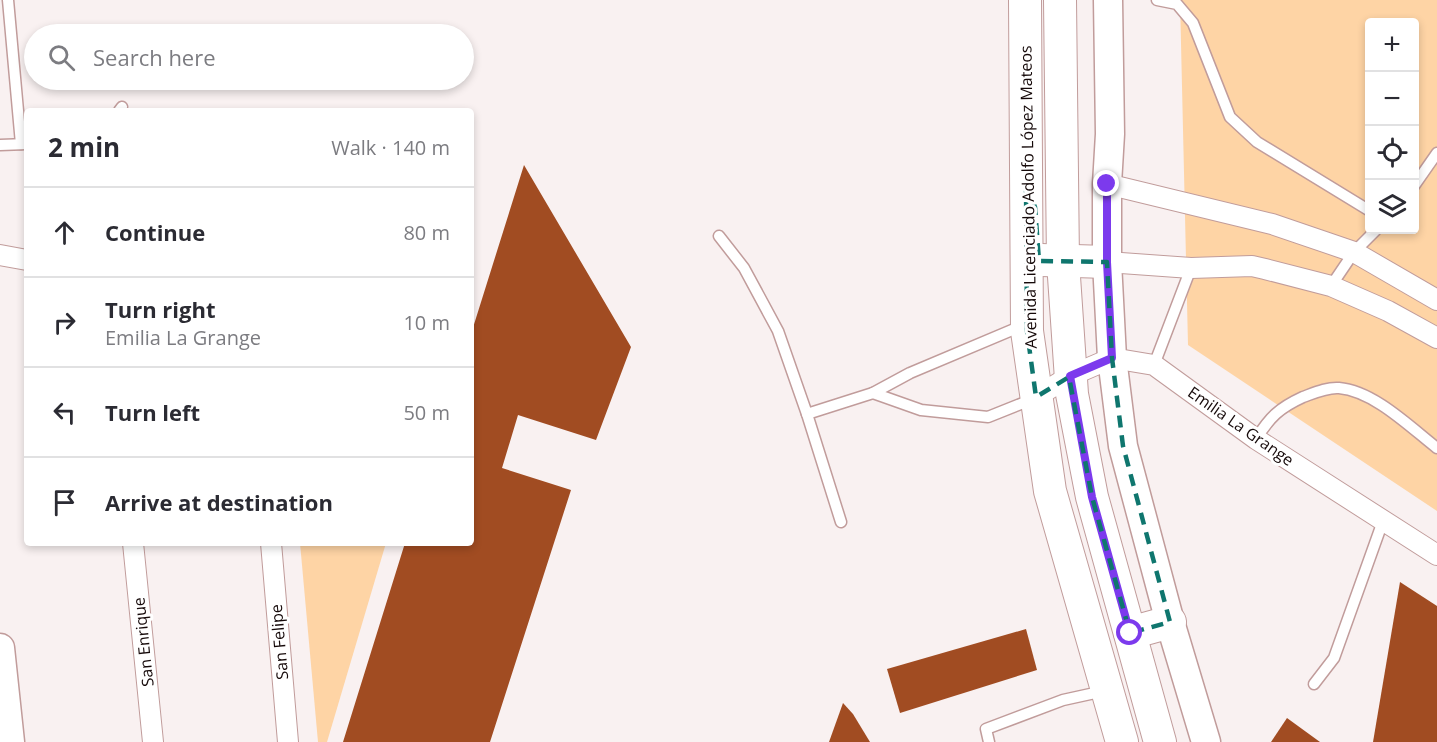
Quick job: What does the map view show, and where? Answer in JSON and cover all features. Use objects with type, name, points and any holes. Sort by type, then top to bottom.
[{"type":"main road","name":"Avenida Licenciado Adolfo López Mateos","points":[[1025,0],[1027,324],[1036,397],[1050,492],[1122,742]]},
{"type":"main road","name":"Avenida Licenciado Adolfo López Mateos","points":[[1060,0],[1063,262],[1070,376],[1092,497],[1160,742]]},
{"type":"main road","points":[[1026,185],[1035,207],[1035,249],[1037,256],[1043,262],[1107,262]]},
{"type":"main road","points":[[1130,633],[1170,622]]},
{"type":"street","points":[[1108,0],[1110,134],[1107,184],[1107,262],[1112,358],[1123,446],[1170,622],[1206,742]]},
{"type":"street","points":[[1107,184],[1272,224],[1354,252],[1437,300]]},
{"type":"street","points":[[0,255],[24,259]]},
{"type":"street","points":[[1107,262],[1191,268],[1252,266],[1331,286],[1388,311],[1437,338]]},
{"type":"street","points":[[1036,397],[1070,376],[1112,358]]},
{"type":"street","name":"Emilia La Grange","points":[[1112,358],[1154,365],[1256,439],[1437,555]]},
{"type":"street","name":"San Enrique","points":[[133,546],[153,742]]},
{"type":"street","name":"San Felipe","points":[[271,546],[288,742]]},
{"type":"street","points":[[0,648],[10,742]]},
{"type":"lane","points":[[0,145],[24,144],[8,0]]},
{"type":"lane","points":[[1157,0],[1177,4],[1193,23],[1230,117],[1257,142],[1365,209]]},
{"type":"lane","points":[[1418,180],[1437,153]]},
{"type":"lane","points":[[1331,286],[1354,252],[1372,234]]},
{"type":"lane","points":[[719,236],[744,268],[778,331],[841,522]]},
{"type":"lane","points":[[1154,365],[1191,268]]},
{"type":"lane","points":[[807,414],[873,393],[910,373],[1027,324]]},
{"type":"lane","points":[[1256,439],[1269,418],[1279,410],[1316,392],[1338,387],[1372,399],[1437,448]]},
{"type":"lane","points":[[873,393],[921,410],[988,417],[1036,397]]},
{"type":"lane","points":[[1314,684],[1334,658],[1383,521]]},
{"type":"lane","points":[[989,742],[986,729],[1062,700],[1107,690]]},
{"type":"highlighted area","points":[[1026,185],[1035,207],[1039,261],[1107,262],[1112,358],[1123,446],[1170,622],[1130,633],[1092,497],[1069,377],[1036,397],[1027,331]]},
{"type":"shaded area","points":[[1180,0],[1437,0],[1437,511],[1188,345]]},
{"type":"shaded area","points":[[300,546],[385,546],[327,742],[318,742]]},
{"type":"building","points":[[524,165],[631,347],[596,440],[518,415],[502,468],[571,490],[490,742],[343,742],[404,546],[474,546],[474,324]]},
{"type":"building","points":[[1400,582],[1437,606],[1437,742],[1373,742]]},
{"type":"building","points":[[1026,629],[1037,670],[900,713],[887,669]]},
{"type":"building","points":[[843,703],[853,714],[870,742],[829,742]]},
{"type":"building","points":[[1287,718],[1320,742],[1271,742]]},
{"type":"route","points":[[1107,184],[1107,262],[1112,358],[1070,376],[1092,497],[1130,633]]}]
